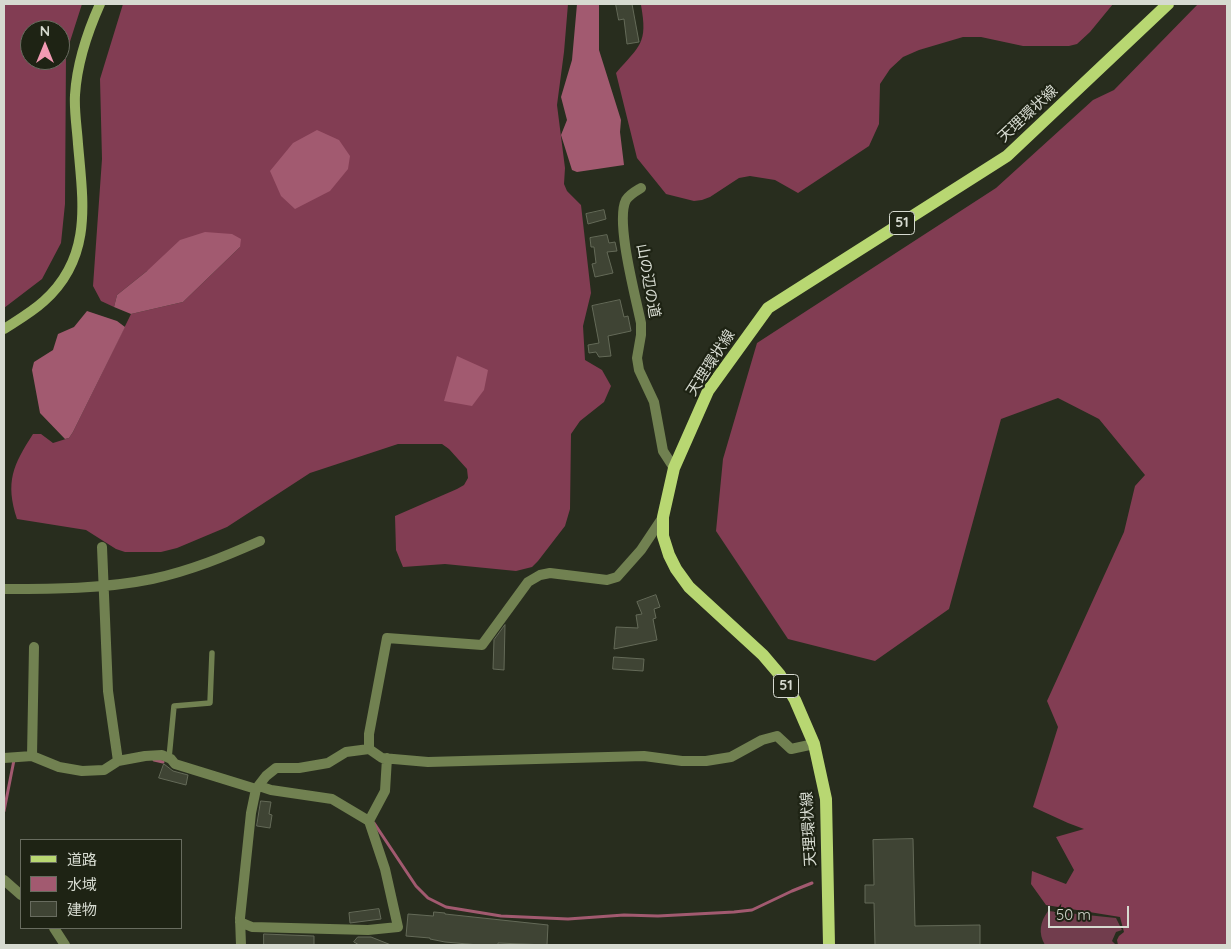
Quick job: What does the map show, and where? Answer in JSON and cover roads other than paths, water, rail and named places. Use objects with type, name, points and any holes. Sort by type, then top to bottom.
[{"type":"main road","name":"天理環状線","points":[[828,945],[826,799],[814,744],[795,700],[764,655],[689,587],[676,570],[663,536],[663,517],[674,468],[708,391],[768,308],[1007,156],[1168,4]]},
{"type":"street","points":[[4,329],[45,300],[59,285],[74,262],[82,230],[84,210],[75,96],[79,60],[87,33],[100,4]]},
{"type":"street","name":"山の辺の道","points":[[641,188],[634,192],[626,201],[623,228],[641,323],[642,335],[637,358],[639,370],[654,402],[663,451],[674,468]]},
{"type":"street","points":[[369,749],[387,638],[482,645],[528,582],[540,575],[550,573],[607,580],[617,577],[641,550],[663,517]]},
{"type":"street","points":[[4,589],[104,586],[153,578],[215,560],[260,541]]},
{"type":"street","points":[[102,547],[108,691],[118,761]]},
{"type":"street","points":[[32,756],[34,647]]},
{"type":"street","points":[[241,945],[240,922],[250,813],[257,788],[266,776],[276,768],[300,768],[328,763],[346,752],[369,749],[382,758],[428,762],[644,756],[682,761],[731,757],[762,740],[777,736],[791,749],[814,744]]},
{"type":"street","points":[[4,758],[32,756],[59,767],[82,771],[104,770],[118,761],[162,755],[169,758],[175,764],[257,788],[332,798],[369,821],[385,869],[398,927],[368,930],[252,927],[240,922]]},
{"type":"street","points":[[369,821],[385,791],[386,758]]},
{"type":"street","points":[[4,880],[20,894]]},
{"type":"street","points":[[55,929],[65,945]]},
{"type":"lane","points":[[169,758],[174,706],[210,704],[212,653]]},
{"type":"water","points":[[577,4],[599,4],[599,50],[621,120],[620,132],[624,165],[577,172],[572,170],[561,135],[567,120],[561,97],[572,60]]},
{"type":"water","points":[[317,130],[339,140],[350,156],[348,169],[330,191],[295,209],[281,196],[270,171],[293,143]]},
{"type":"water","points":[[205,232],[232,234],[241,239],[240,247],[183,302],[131,314],[114,307],[117,295],[147,271],[180,240]]},
{"type":"water","points":[[87,311],[117,321],[125,327],[73,432],[69,438],[65,439],[40,413],[32,370],[34,362],[53,350],[58,334],[74,327]]},
{"type":"water","points":[[457,356],[488,370],[484,390],[472,406],[444,401]]},
{"type":"waterway","points":[[4,811],[14,760]]},
{"type":"waterway","points":[[154,760],[163,762]]},
{"type":"waterway","points":[[374,823],[416,886],[428,898],[446,907],[501,916],[568,919],[624,915],[658,916],[734,912],[752,910],[812,883]]}]
